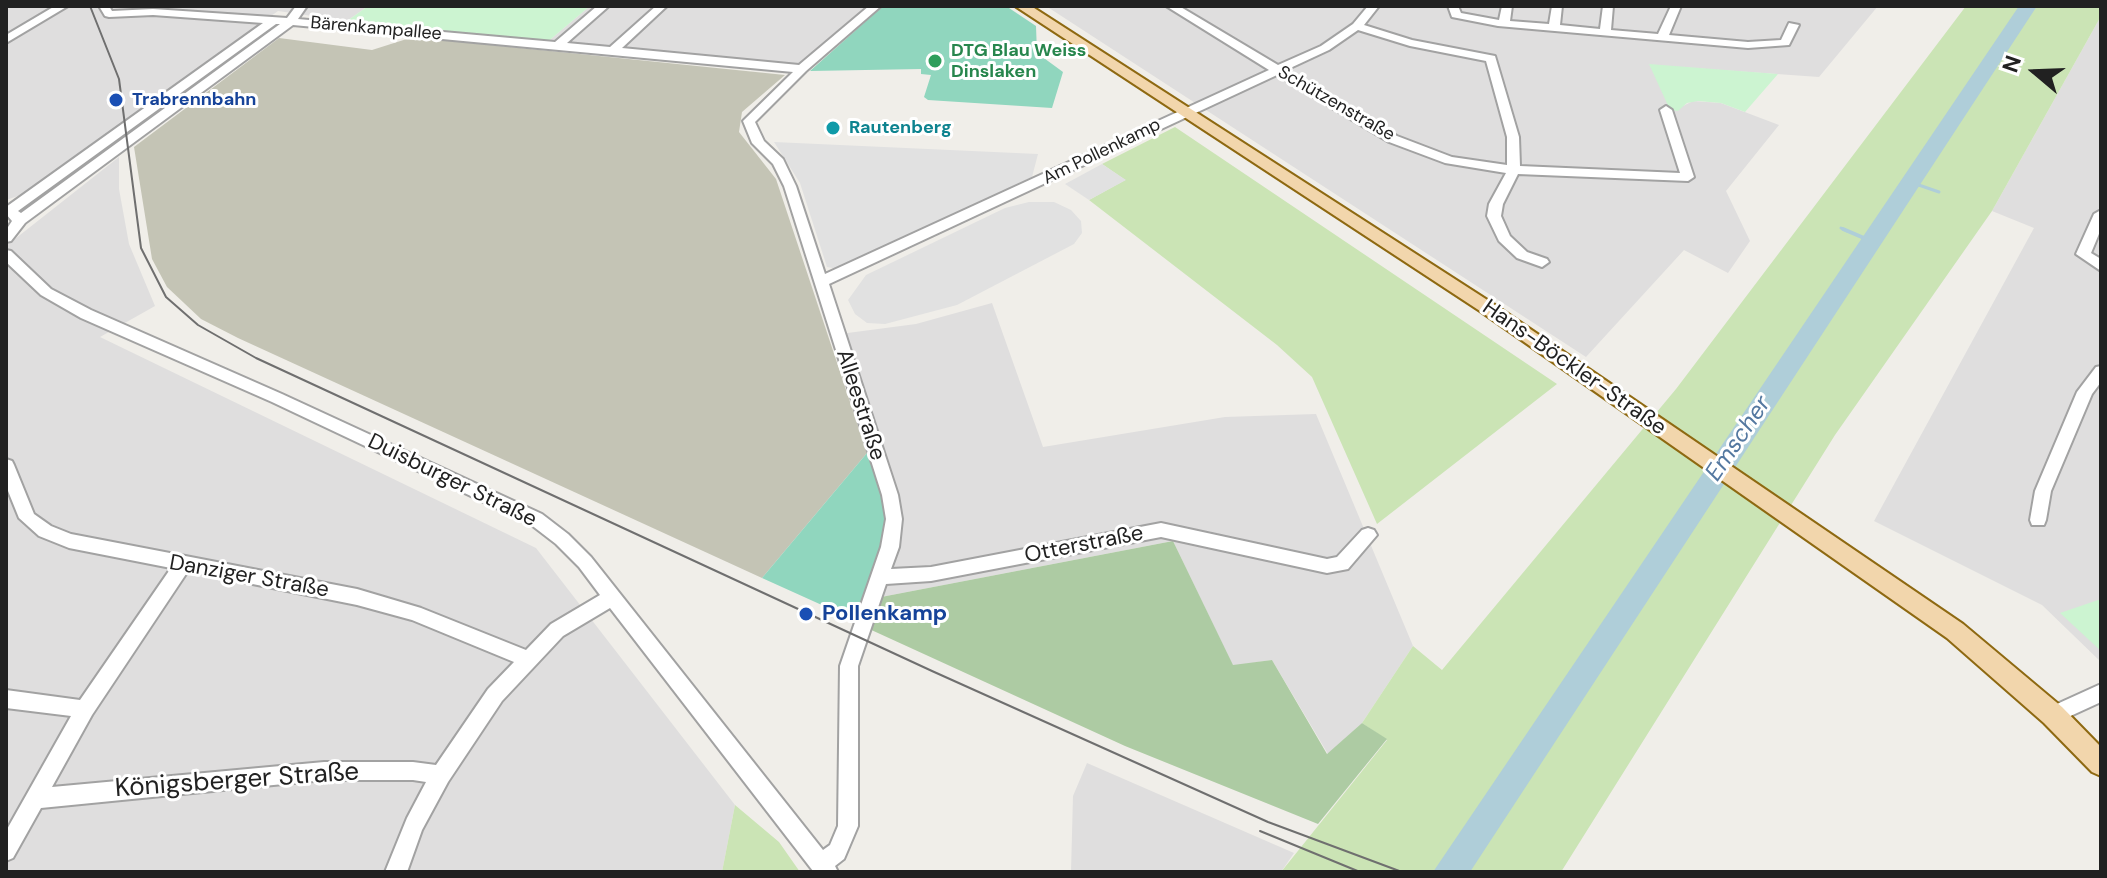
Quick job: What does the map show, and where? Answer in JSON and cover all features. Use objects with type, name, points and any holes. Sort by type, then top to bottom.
[{"type":"main road","name":"Hans-Böckler-Straße","points":[[1022,6],[1486,307],[1955,631],[2053,715],[2101,764]]},
{"type":"street","points":[[6,40],[63,6]]},
{"type":"street","name":"Bärenkampallee","points":[[104,6],[109,14],[153,12],[802,69]]},
{"type":"street","points":[[6,238],[11,214],[294,6]]},
{"type":"street","points":[[11,214],[289,23],[302,6]]},
{"type":"street","points":[[557,46],[604,6]]},
{"type":"street","points":[[611,52],[662,6]]},
{"type":"street","name":"Alleestraße","points":[[824,868],[837,852],[848,826],[849,666],[893,533],[890,495],[779,162],[758,143],[750,129],[753,113],[876,6]]},
{"type":"street","name":"Schützenstraße","points":[[1171,6],[1393,139],[1449,160],[1514,170],[1688,177],[1666,110]]},
{"type":"street","name":"Am Pollenkamp","points":[[820,282],[1325,48],[1357,26],[1374,6]]},
{"type":"street","points":[[1453,6],[1456,15],[1504,23],[1661,39],[1770,46],[1785,43],[1793,25]]},
{"type":"street","points":[[1504,23],[1507,6]]},
{"type":"street","points":[[1554,28],[1557,6]]},
{"type":"street","points":[[1605,33],[1608,6]]},
{"type":"street","points":[[1661,39],[1676,6]]},
{"type":"street","points":[[1357,26],[1410,43],[1491,58],[1510,115],[1514,170],[1496,204],[1496,225],[1504,238],[1522,255],[1542,262]]},
{"type":"street","points":[[2101,214],[2083,254],[2101,266]]},
{"type":"street","name":"Duisburger Straße","points":[[6,254],[46,292],[86,314],[264,392],[536,519],[585,562],[824,868]]},
{"type":"street","points":[[2038,520],[2043,491],[2098,380]]},
{"type":"street","name":"Danziger Straße","points":[[6,465],[12,504],[45,531],[69,541],[182,566],[299,584],[386,605],[415,613],[526,659]]},
{"type":"street","name":"Otterstraße","points":[[880,577],[931,574],[1161,530],[1327,566],[1342,564],[1368,535]]},
{"type":"street","points":[[6,851],[85,709],[182,566]]},
{"type":"street","points":[[396,872],[414,825],[465,736],[526,659],[557,630],[611,598]]},
{"type":"street","points":[[2053,715],[2101,693]]},
{"type":"street","points":[[6,699],[85,709]]},
{"type":"street","name":"Königsberger Straße","points":[[33,799],[324,771],[413,771],[441,775]]},
{"type":"shaded area","points":[[6,6],[368,6],[347,21],[278,11],[24,194],[6,200]]},
{"type":"shaded area","points":[[590,6],[868,6],[801,67],[545,44]]},
{"type":"shaded area","points":[[1046,6],[1878,6],[1819,77],[1650,65],[1675,110],[1693,101],[1721,103],[1779,125],[1726,191],[1750,241],[1728,273],[1684,250],[1586,357]]},
{"type":"shaded area","points":[[2101,16],[2101,662],[2042,605],[1874,521],[2034,228],[1992,211]]},
{"type":"shaded area","points":[[271,25],[280,27],[42,203],[31,200]]},
{"type":"shaded area","points":[[413,37],[785,75],[742,112],[739,132],[776,179],[867,453],[762,578],[238,338],[201,319],[167,287],[152,259],[134,147],[279,38],[372,50]]},
{"type":"shaded area","points":[[774,142],[1038,154],[1032,177],[838,269],[827,267],[800,183]]},
{"type":"shaded area","points":[[119,157],[119,189],[129,244],[155,306],[100,337],[536,548],[735,805],[722,872],[6,872],[6,246]]},
{"type":"shaded area","points":[[1102,164],[1126,180],[1089,200],[1065,184]]},
{"type":"shaded area","points":[[1029,202],[1054,202],[1071,210],[1081,221],[1082,233],[1074,244],[957,305],[885,324],[867,323],[855,314],[848,300],[866,275],[1005,208]]},
{"type":"shaded area","points":[[992,303],[1043,447],[1225,417],[1316,414],[1413,646],[1362,723],[1328,754],[1272,660],[1233,666],[1173,541],[876,598],[896,535],[840,334],[916,324]]},
{"type":"shaded area","points":[[1087,763],[1294,853],[1281,872],[1071,872],[1073,796]]},
{"type":"green space","points":[[368,6],[590,6],[545,44],[347,21]]},
{"type":"green space","name":"DTG Blau Weiss Dinslaken","points":[[883,6],[1006,6],[1036,26],[1037,53],[1063,72],[1052,108],[928,100],[924,97],[931,75],[921,74],[921,69],[810,71]]},
{"type":"green space","points":[[1966,6],[2101,6],[2101,16],[1992,211],[1835,435],[1561,872],[1281,872],[1387,740],[1362,723],[1413,646],[1442,670],[1676,389]]},
{"type":"green space","points":[[1649,64],[1778,74],[1745,112],[1721,103],[1698,101],[1687,103],[1678,111],[1670,110]]},
{"type":"green space","points":[[1175,127],[1557,384],[1377,524],[1312,377],[1277,345],[1089,200],[1125,180],[1102,164]]},
{"type":"green space","points":[[867,453],[886,508],[885,534],[855,620],[762,578]]},
{"type":"green space","points":[[1173,541],[1233,665],[1272,660],[1327,754],[1362,723],[1387,739],[1318,824],[1125,746],[867,628],[876,598]]},
{"type":"green space","points":[[2101,599],[2101,651],[2060,613]]},
{"type":"green space","points":[[735,805],[779,842],[800,872],[722,872]]},
{"type":"waterway","name":"Emscher","points":[[1450,872],[2028,6]]},
{"type":"waterway","points":[[1910,182],[1939,192]]},
{"type":"waterway","points":[[1843,229],[1871,241]]},
{"type":"waterway","points":[[1843,229],[1847,231]]},
{"type":"tram line","points":[[90,6],[119,79],[141,248],[166,297],[198,325],[256,358],[932,671],[1268,822],[1402,872]]},
{"type":"tram line","points":[[1260,831],[1360,872]]},
{"type":"place","name":"DTG Blau Weiss Dinslaken","points":[[935,61]]},
{"type":"place","name":"Trabrennbahn","points":[[116,100]]},
{"type":"place","name":"Rautenberg","points":[[833,128]]},
{"type":"place","name":"Pollenkamp","points":[[806,614]]}]
